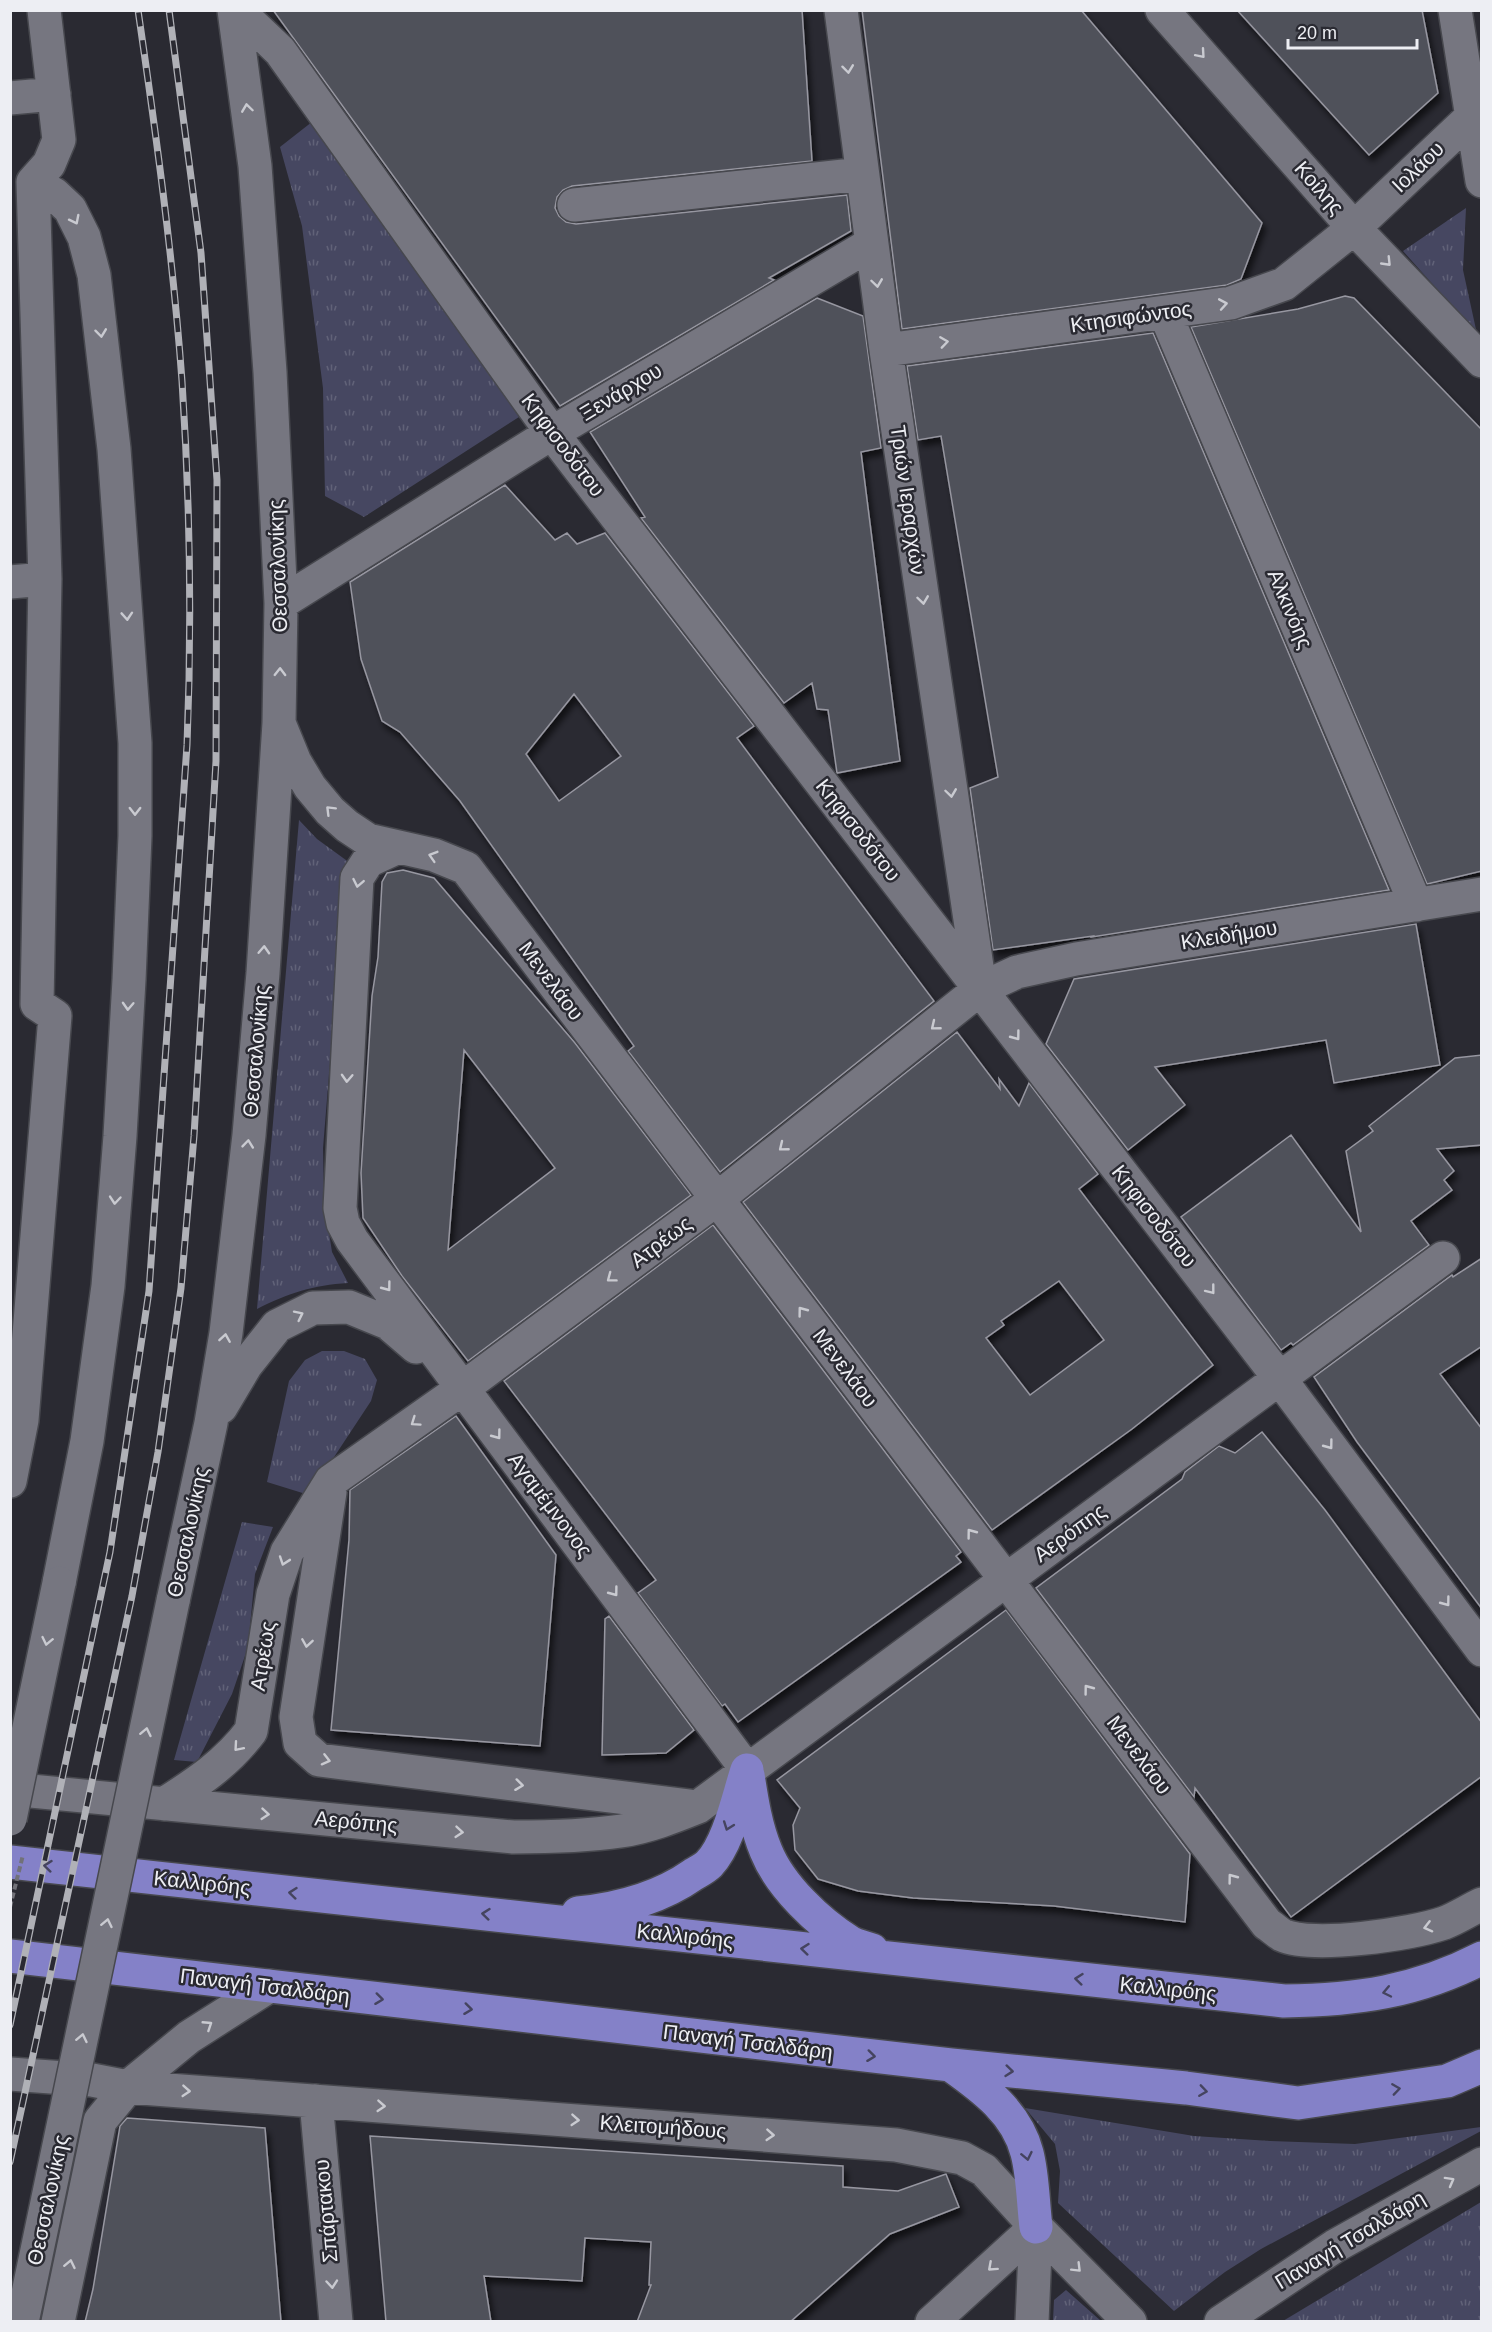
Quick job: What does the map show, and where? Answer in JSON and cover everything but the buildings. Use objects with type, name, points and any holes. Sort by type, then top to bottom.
[{"type":"main road","points":[[520,1917],[599,1911],[650,1899],[684,1881],[709,1864],[722,1843],[747,1770]]},
{"type":"main road","points":[[747,1770],[757,1827],[767,1854],[782,1879],[817,1917],[852,1944],[905,1960]]},
{"type":"main road","name":"Καλλιρόης","points":[[10,1862],[1284,2001],[1334,2000],[1371,1996],[1425,1982],[1482,1958]]},
{"type":"main road","name":"Παναγή Τσαλδάρη","points":[[10,1956],[951,2065],[1186,2088],[1298,2103],[1447,2081],[1482,2066]]},
{"type":"main road","points":[[951,2065],[985,2090],[999,2104],[1021,2137],[1027,2153],[1036,2227]]},
{"type":"street","points":[[22,183],[49,164],[59,140],[44,10]]},
{"type":"street","name":"Κηφισοδότου","points":[[236,10],[280,51],[552,433],[1073,1113],[1280,1378],[1482,1650]]},
{"type":"street","name":"Θεσσαλονίκης","points":[[22,2322],[211,1423],[226,1333],[249,1135],[263,973],[279,723],[281,603],[270,372],[255,166],[236,10]]},
{"type":"street","name":"Τριών Ιεραρχών","points":[[841,10],[886,350],[980,989]]},
{"type":"street","name":"Κοίλης","points":[[1162,10],[1354,228],[1482,361]]},
{"type":"street","points":[[1455,10],[1476,112],[1482,180]]},
{"type":"street","points":[[10,98],[54,94]]},
{"type":"street","name":"Ιολάου","points":[[1354,228],[1476,112]]},
{"type":"street","points":[[573,205],[862,174]]},
{"type":"street","points":[[10,1481],[55,1016],[24,1004],[45,579],[22,183]]},
{"type":"street","points":[[10,1819],[87,1441],[109,1275],[120,1136],[135,836],[135,743],[114,449],[94,275],[84,237],[70,209],[54,194],[22,183]]},
{"type":"street","name":"Κτησιφώντος","points":[[886,350],[1231,303],[1284,285],[1354,228]]},
{"type":"street","name":"Ξενάρχου","points":[[281,603],[552,433],[871,244]]},
{"type":"street","name":"Αλκινόης","points":[[1165,313],[1416,905]]},
{"type":"street","points":[[10,582],[45,579]]},
{"type":"street","name":"Μενελάου","points":[[279,723],[295,762],[310,787],[330,811],[368,840],[434,855],[466,868],[1267,1924],[1283,1935],[1306,1940],[1338,1940],[1430,1927],[1446,1922],[1482,1904]]},
{"type":"street","name":"Αγαμέμνονος","points":[[398,848],[368,861],[357,878],[340,1208],[343,1223],[352,1240],[747,1770]]},
{"type":"street","name":"Κλειδήμου","points":[[980,989],[1017,972],[1076,959],[1482,894]]},
{"type":"street","name":"Ατρέως","points":[[164,1804],[207,1777],[237,1750],[251,1731],[277,1583],[287,1552],[296,1534],[331,1482],[717,1200],[980,989]]},
{"type":"street","name":"Αερόπης","points":[[10,1789],[513,1837],[573,1836],[623,1831],[658,1822],[698,1807],[1443,1258]]},
{"type":"street","points":[[211,1423],[246,1365],[277,1326],[314,1308],[349,1307],[388,1323],[462,1388]]},
{"type":"street","name":"Ατρέως","points":[[331,1482],[296,1717],[300,1743],[319,1760],[698,1807]]},
{"type":"street","points":[[58,2322],[100,2121],[128,2086],[189,2037],[269,1986]]},
{"type":"street","points":[[10,2074],[92,2080],[128,2086]]},
{"type":"street","name":"Κλειτομήδους","points":[[128,2086],[896,2145],[962,2158],[975,2163],[984,2170],[1036,2227],[1130,2322]]},
{"type":"street","name":"Σπάρτακου","points":[[316,2101],[336,2322]]},
{"type":"street","name":"Παναγή Τσαλδάρη","points":[[1221,2322],[1335,2246],[1482,2164]]},
{"type":"street","points":[[932,2322],[1036,2227]]},
{"type":"street","points":[[1032,2322],[1036,2227]]},
{"type":"green space","points":[[317,118],[519,417],[364,517],[325,496],[323,388],[302,226],[280,147]]},
{"type":"green space","points":[[1466,208],[1463,270],[1477,334],[1403,251]]},
{"type":"green space","points":[[299,820],[317,839],[350,863],[323,1148],[324,1201],[332,1252],[348,1283],[301,1291],[257,1309]]},
{"type":"green space","points":[[322,1351],[344,1351],[365,1359],[377,1380],[371,1401],[309,1495],[267,1482],[289,1381],[305,1360]]},
{"type":"green space","points":[[242,1522],[273,1527],[255,1574],[248,1647],[232,1694],[197,1762],[174,1760]]},
{"type":"green space","points":[[1025,2108],[1194,2136],[1270,2141],[1355,2144],[1481,2127],[1481,2131],[1261,2249],[1225,2272],[1174,2311],[1058,2203],[1060,2171],[1055,2144]]},
{"type":"green space","points":[[1481,2202],[1481,2321],[1283,2321]]},
{"type":"green space","points":[[1066,2290],[1101,2321],[1053,2321],[1054,2300]]},
{"type":"railway","points":[[10,2025],[110,1552],[149,1291],[187,745],[189,563],[182,381],[169,242],[138,10]]},
{"type":"railway","points":[[10,2162],[132,1596],[158,1452],[181,1288],[194,1136],[216,761],[217,480],[201,253],[169,10]]}]
